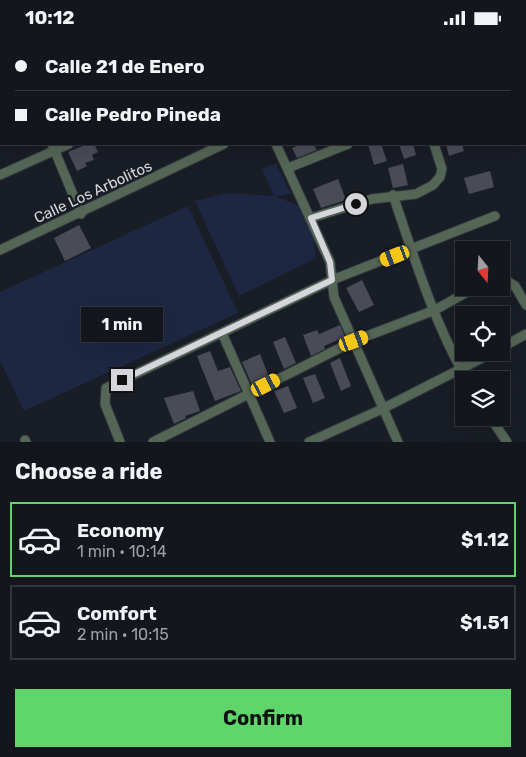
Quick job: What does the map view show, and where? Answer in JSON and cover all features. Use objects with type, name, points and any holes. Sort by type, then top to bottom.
[{"type":"street","name":"Calle Los Arbolitos","points":[[0,250],[81,214],[222,145]]},
{"type":"street","points":[[276,145],[330,262],[334,297],[398,442]]},
{"type":"street","points":[[288,168],[346,145]]},
{"type":"street","points":[[311,218],[372,199],[393,195],[416,194],[433,185],[440,177],[442,169],[434,145]]},
{"type":"street","points":[[0,175],[53,147],[81,214]]},
{"type":"street","points":[[393,195],[411,250],[461,370]]},
{"type":"street","points":[[120,442],[105,404],[106,388],[332,280],[495,216]]},
{"type":"street","points":[[510,283],[515,286],[526,305]]},
{"type":"street","points":[[153,442],[354,341],[435,310],[460,296]]},
{"type":"street","points":[[222,333],[270,442]]},
{"type":"street","points":[[510,343],[526,334]]},
{"type":"street","points":[[309,442],[382,409],[477,361]]},
{"type":"street","points":[[496,426],[507,442]]},
{"type":"shaded area","points":[[276,163],[291,194],[275,196],[299,206],[312,230],[316,258],[239,296],[195,201],[227,193],[274,196],[262,169]]},
{"type":"shaded area","points":[[188,206],[238,313],[24,411],[0,361],[0,292]]},
{"type":"building","points":[[86,145],[94,145],[98,152],[92,155],[94,160],[85,163],[87,166],[77,171],[68,152]]},
{"type":"building","points":[[299,145],[314,145],[317,150],[297,158],[292,148]]},
{"type":"building","points":[[368,145],[381,145],[387,161],[374,165]]},
{"type":"building","points":[[399,145],[413,145],[416,155],[404,159]]},
{"type":"building","points":[[446,145],[462,145],[464,151],[449,156]]},
{"type":"building","points":[[403,164],[408,185],[393,188],[388,168]]},
{"type":"building","points":[[490,171],[494,187],[469,194],[464,178]]},
{"type":"building","points":[[338,179],[346,200],[321,208],[313,189]]},
{"type":"building","points":[[79,225],[91,248],[65,261],[54,238]]},
{"type":"building","points":[[362,280],[374,305],[359,312],[346,288]]},
{"type":"building","points":[[340,325],[345,337],[324,346],[325,349],[311,356],[303,335],[317,330],[319,334]]},
{"type":"building","points":[[285,337],[296,363],[284,369],[273,342]]},
{"type":"building","points":[[210,351],[218,371],[230,367],[241,391],[215,401],[197,356]]},
{"type":"building","points":[[260,354],[269,377],[252,385],[242,362]]},
{"type":"building","points":[[340,358],[351,386],[341,391],[330,363]]},
{"type":"building","points":[[315,374],[325,398],[313,403],[303,378]]},
{"type":"building","points":[[288,386],[297,408],[284,413],[274,391]]},
{"type":"building","points":[[193,391],[200,411],[185,416],[186,418],[174,424],[164,398]]},
{"type":"route","points":[[122,380],[332,280],[330,262],[311,218],[356,204]]}]
